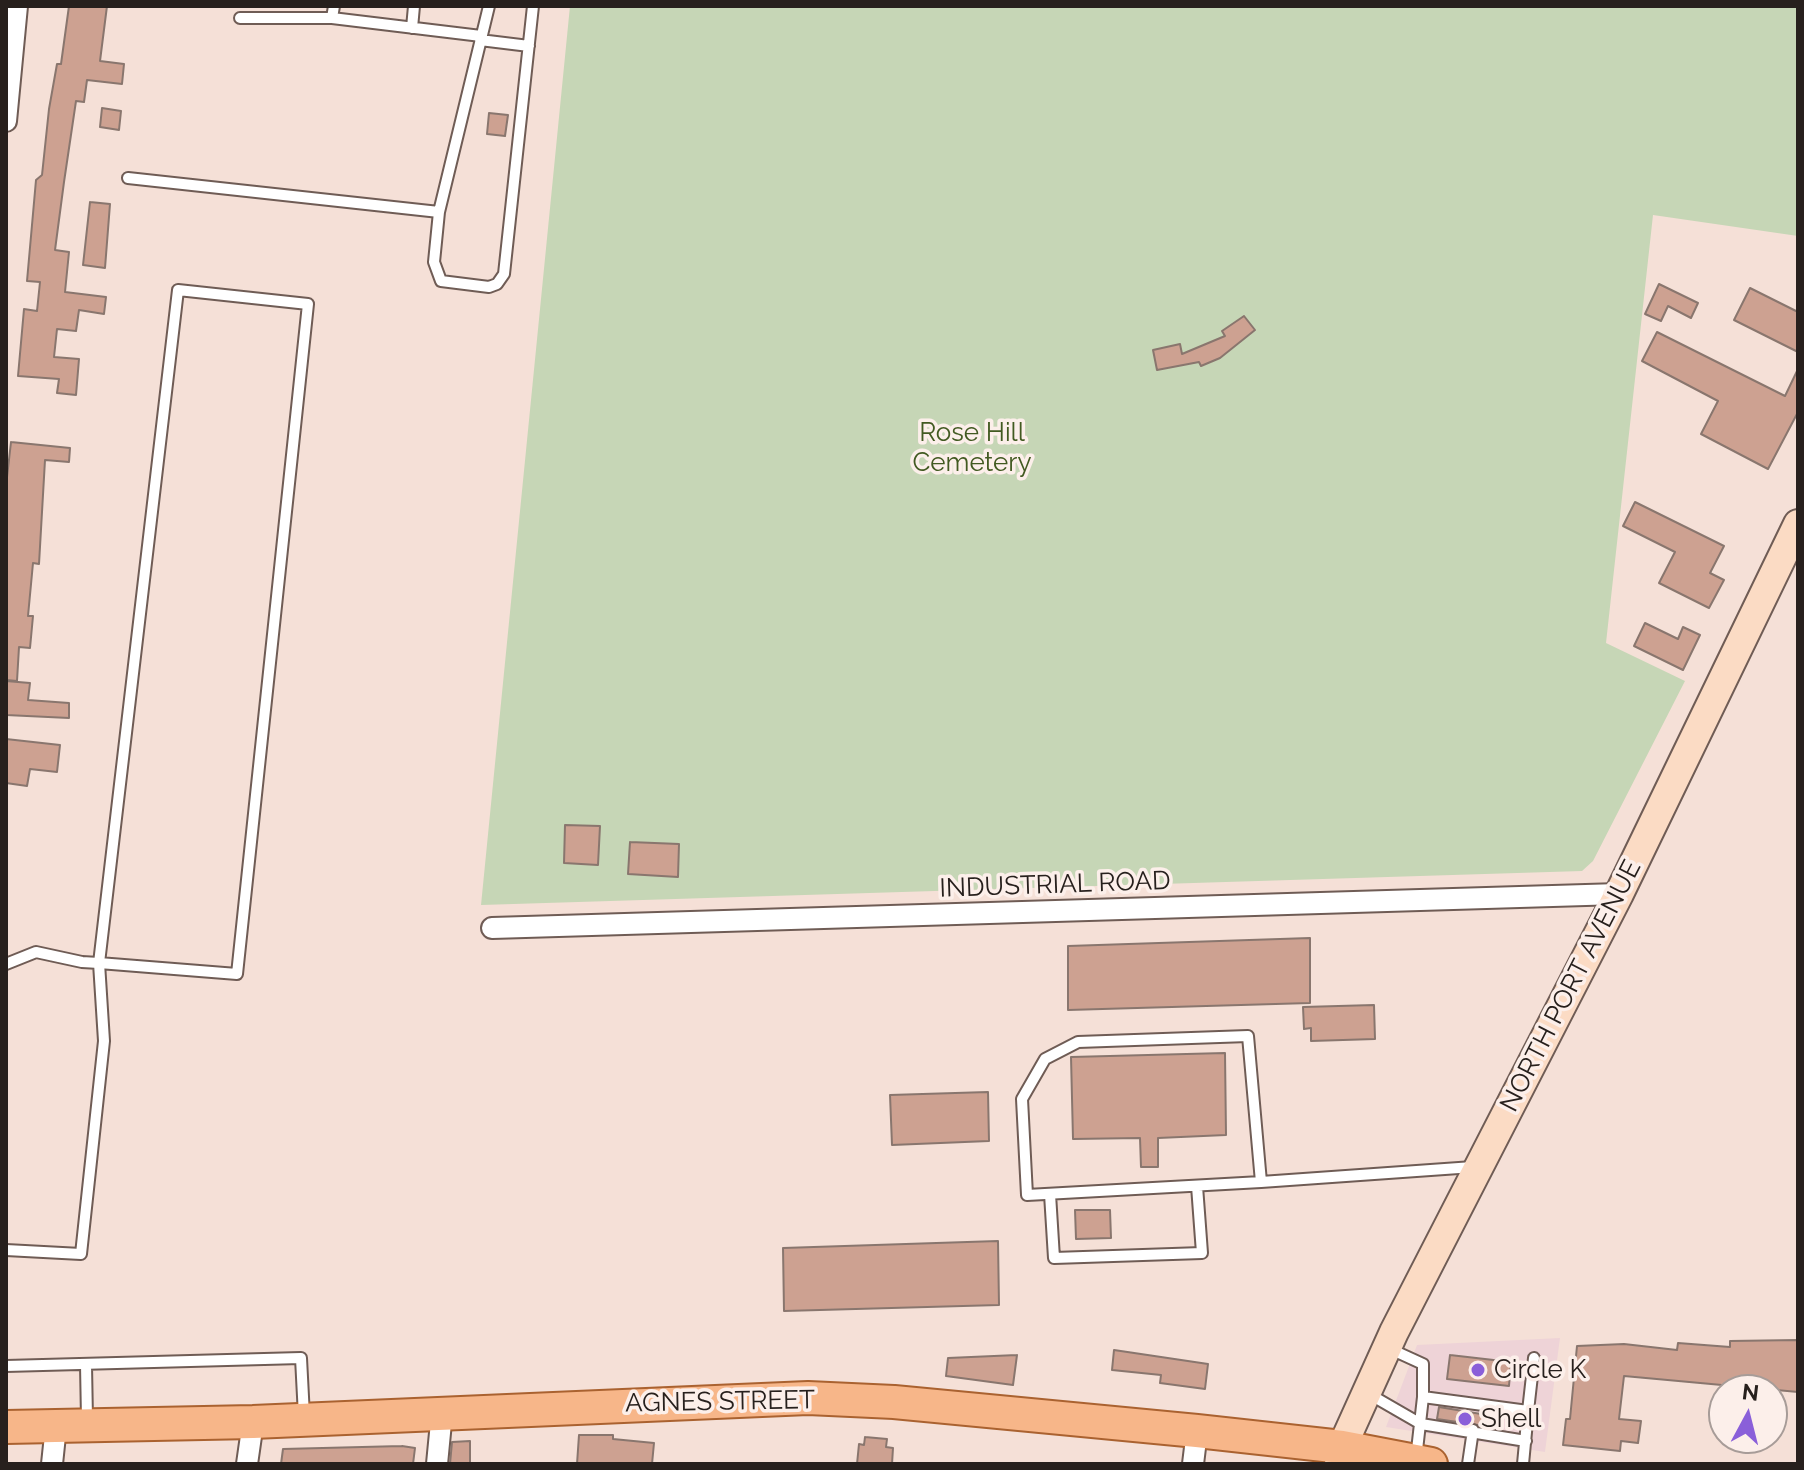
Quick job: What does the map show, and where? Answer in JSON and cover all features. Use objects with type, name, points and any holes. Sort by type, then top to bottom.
[{"type":"main road","name":"NORTH PORT AVENUE","points":[[1340,1456],[1386,1347],[1619,894],[1798,524]]},
{"type":"main road","name":"AGNES STREET","points":[[6,1427],[253,1422],[808,1398],[894,1402],[1197,1431],[1340,1456],[1423,1462]]},
{"type":"street","points":[[6,121],[17,6]]},
{"type":"street","name":"INDUSTRIAL ROAD","points":[[492,928],[1619,894]]},
{"type":"street","points":[[437,1464],[442,1412]]},
{"type":"street","points":[[247,1464],[253,1422]]},
{"type":"street","points":[[52,1464],[72,1425]]},
{"type":"street","points":[[1193,1464],[1197,1431]]},
{"type":"lane","points":[[332,18],[334,6]]},
{"type":"lane","points":[[412,28],[414,6]]},
{"type":"lane","points":[[489,6],[439,212],[434,262],[441,281],[489,287],[497,284],[504,274],[533,6]]},
{"type":"lane","points":[[240,18],[332,18],[529,46]]},
{"type":"lane","points":[[128,178],[439,212]]},
{"type":"lane","points":[[6,964],[36,952],[99,963],[237,974],[308,304],[178,290],[99,963],[104,1041],[81,1254],[6,1250]]},
{"type":"lane","points":[[1261,1182],[1248,1036],[1078,1042],[1045,1059],[1022,1099],[1027,1195],[1197,1186],[1261,1182],[1479,1167]]},
{"type":"lane","points":[[1050,1194],[1054,1258],[1202,1253],[1197,1186]]},
{"type":"lane","points":[[1386,1347],[1423,1364],[1423,1462]]},
{"type":"lane","points":[[6,1366],[301,1358],[304,1419]]},
{"type":"lane","points":[[1523,1464],[1534,1358]]},
{"type":"lane","points":[[72,1425],[86,1365]]},
{"type":"lane","points":[[1365,1392],[1421,1424],[1526,1441]]},
{"type":"lane","points":[[1423,1397],[1460,1406],[1528,1411]]},
{"type":"lane","points":[[1468,1464],[1473,1431]]},
{"type":"shaded area","points":[[1560,1338],[1545,1452],[1386,1427],[1417,1345]]},
{"type":"green space","name":"Rose Hill Cemetery","points":[[570,6],[1798,6],[1798,236],[1653,215],[1606,643],[1685,681],[1593,861],[1582,871],[481,905]]},
{"type":"building","points":[[69,6],[107,6],[100,61],[124,64],[122,84],[87,80],[84,102],[76,101],[64,182],[55,250],[69,252],[65,292],[106,297],[104,314],[79,310],[76,331],[57,329],[54,357],[79,359],[76,395],[57,393],[59,379],[18,376],[24,309],[37,311],[40,282],[27,281],[36,180],[42,175],[49,109],[57,64],[61,64]]},
{"type":"building","points":[[102,108],[121,111],[119,130],[100,127]]},
{"type":"building","points":[[489,113],[508,115],[505,136],[487,134]]},
{"type":"building","points":[[90,202],[110,204],[105,268],[83,265]]},
{"type":"building","points":[[1659,284],[1698,303],[1691,318],[1668,306],[1661,321],[1645,314]]},
{"type":"building","points":[[1750,288],[1798,312],[1798,352],[1734,320]]},
{"type":"building","points":[[1244,316],[1255,330],[1220,358],[1201,366],[1199,362],[1157,370],[1153,350],[1180,344],[1182,354],[1225,336],[1222,331]]},
{"type":"building","points":[[1657,332],[1785,396],[1798,369],[1798,412],[1768,469],[1701,434],[1718,401],[1642,361]]},
{"type":"building","points":[[11,442],[70,448],[69,462],[45,460],[39,564],[33,563],[28,616],[33,616],[30,648],[19,647],[17,681],[6,680],[6,486]]},
{"type":"building","points":[[1635,502],[1724,546],[1710,573],[1724,580],[1709,608],[1659,583],[1675,552],[1623,526]]},
{"type":"building","points":[[1645,623],[1678,639],[1683,627],[1700,635],[1683,670],[1634,646]]},
{"type":"building","points":[[6,681],[30,683],[28,700],[69,703],[69,718],[6,715]]},
{"type":"building","points":[[6,739],[60,745],[57,772],[30,769],[27,786],[6,783]]},
{"type":"building","points":[[565,825],[600,826],[598,865],[564,863]]},
{"type":"building","points":[[630,842],[679,844],[678,877],[628,874]]},
{"type":"building","points":[[1310,938],[1310,1003],[1068,1010],[1068,946]]},
{"type":"building","points":[[1374,1005],[1375,1039],[1311,1041],[1311,1028],[1304,1029],[1303,1007]]},
{"type":"building","points":[[1225,1053],[1226,1135],[1158,1138],[1158,1167],[1141,1167],[1140,1138],[1073,1139],[1071,1057]]},
{"type":"building","points":[[988,1092],[989,1141],[892,1145],[890,1095]]},
{"type":"building","points":[[1075,1210],[1110,1210],[1111,1238],[1076,1239]]},
{"type":"building","points":[[998,1241],[999,1305],[784,1311],[783,1248]]},
{"type":"building","points":[[1798,1340],[1798,1392],[1788,1391],[1788,1374],[1708,1374],[1708,1384],[1624,1376],[1619,1419],[1641,1421],[1638,1443],[1621,1441],[1620,1451],[1563,1445],[1566,1419],[1570,1419],[1577,1346],[1624,1344],[1677,1350],[1678,1343],[1730,1347],[1730,1341]]},
{"type":"building","points":[[1114,1350],[1208,1364],[1205,1389],[1160,1383],[1161,1375],[1112,1370]]},
{"type":"building","points":[[1017,1355],[1013,1385],[946,1376],[948,1358]]},
{"type":"building","points":[[1450,1355],[1511,1362],[1509,1386],[1447,1379]]},
{"type":"building","points":[[1439,1407],[1493,1416],[1491,1427],[1437,1419]]},
{"type":"building","points":[[579,1435],[613,1435],[613,1439],[654,1443],[652,1464],[577,1464]]},
{"type":"building","points":[[865,1437],[887,1439],[886,1447],[893,1448],[892,1464],[857,1464],[859,1444],[864,1445]]},
{"type":"building","points":[[470,1441],[470,1464],[450,1464],[452,1442]]},
{"type":"building","points":[[415,1448],[413,1464],[281,1464],[283,1449]]},
{"type":"place","name":"Circle K","points":[[1478,1370]]},
{"type":"place","name":"Shell","points":[[1465,1419]]}]
